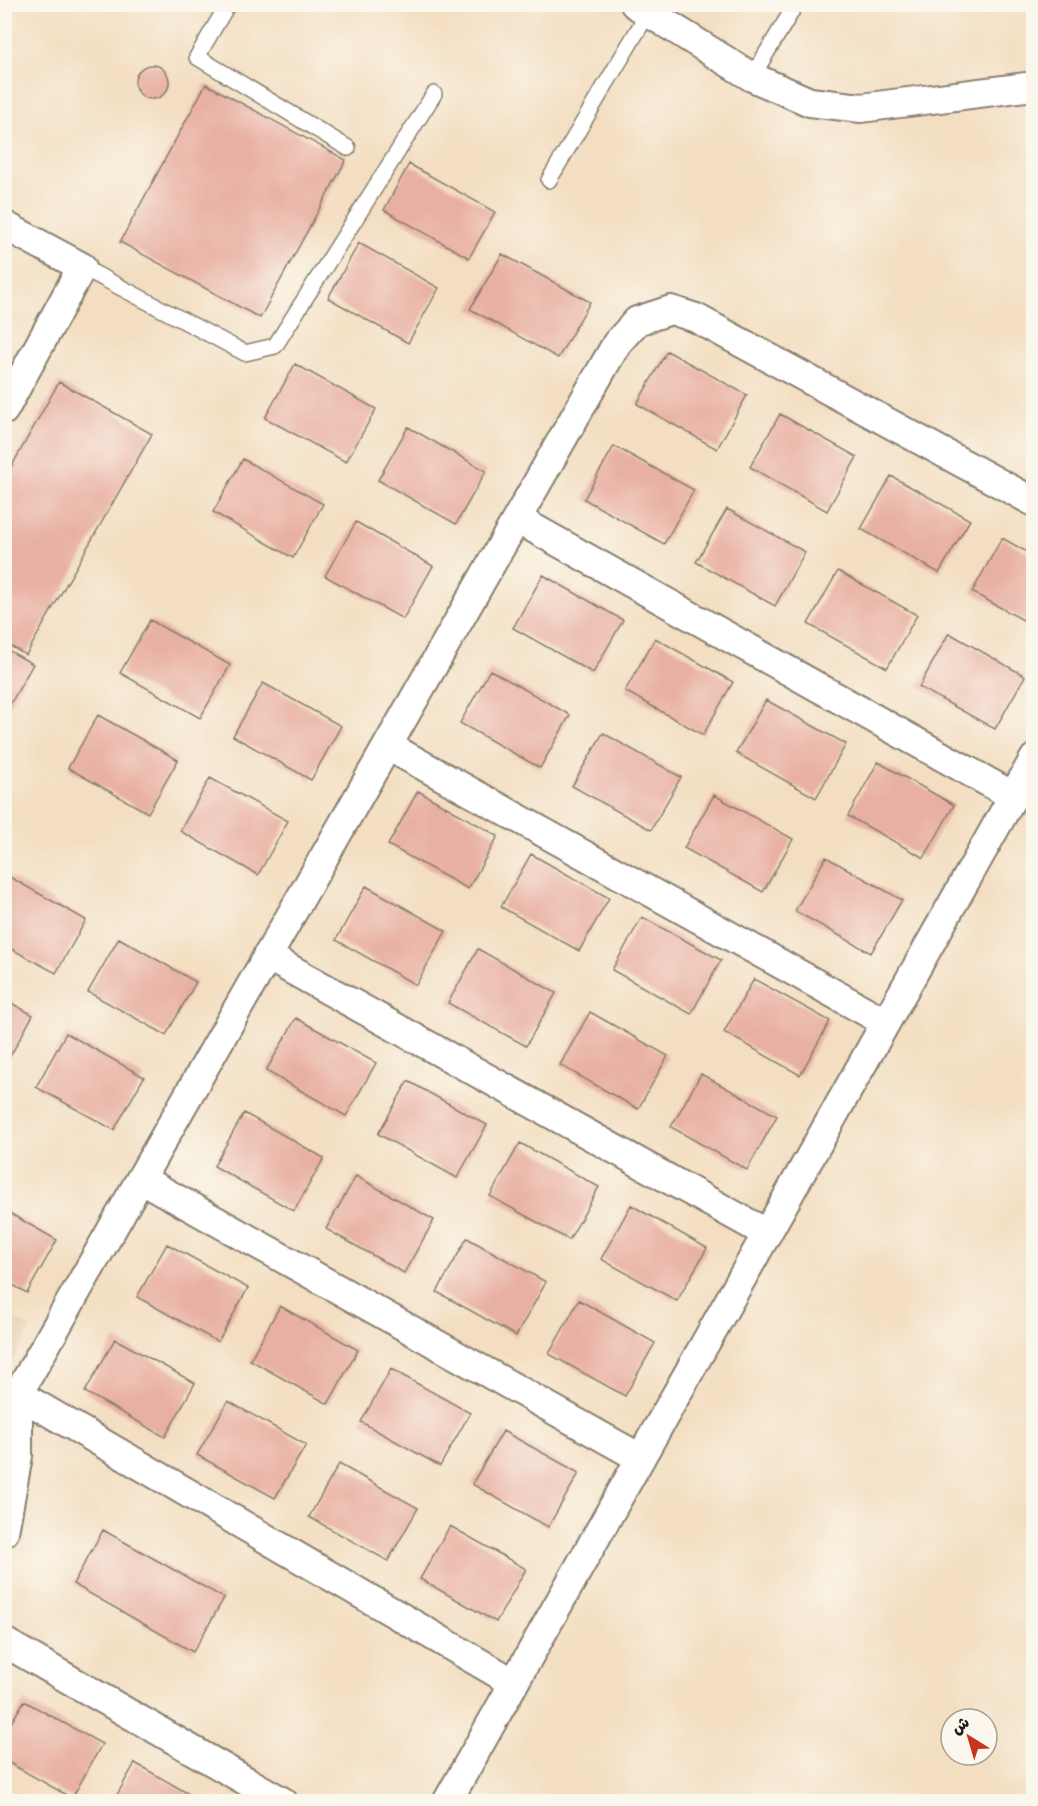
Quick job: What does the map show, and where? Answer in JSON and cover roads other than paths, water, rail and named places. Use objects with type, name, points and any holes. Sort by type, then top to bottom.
[{"type":"street","points":[[641,9],[752,77],[810,102],[861,108],[1034,86]]},
{"type":"street","points":[[4,225],[82,267],[4,411]]},
{"type":"street","points":[[4,1532],[18,1456],[18,1394],[617,343],[637,321],[672,310],[696,318],[1034,502]]},
{"type":"street","points":[[517,519],[1013,796]]},
{"type":"street","points":[[388,746],[885,1022]]},
{"type":"street","points":[[447,1802],[1034,759]]},
{"type":"street","points":[[267,956],[766,1233]]},
{"type":"street","points":[[141,1179],[640,1458]]},
{"type":"street","points":[[18,1394],[514,1683]]},
{"type":"street","points":[[4,1642],[283,1802]]},
{"type":"lane","points":[[228,4],[197,57],[348,148]]},
{"type":"lane","points":[[752,77],[796,4]]},
{"type":"lane","points":[[549,180],[641,9]]},
{"type":"lane","points":[[82,267],[245,353],[275,346],[434,94]]}]
